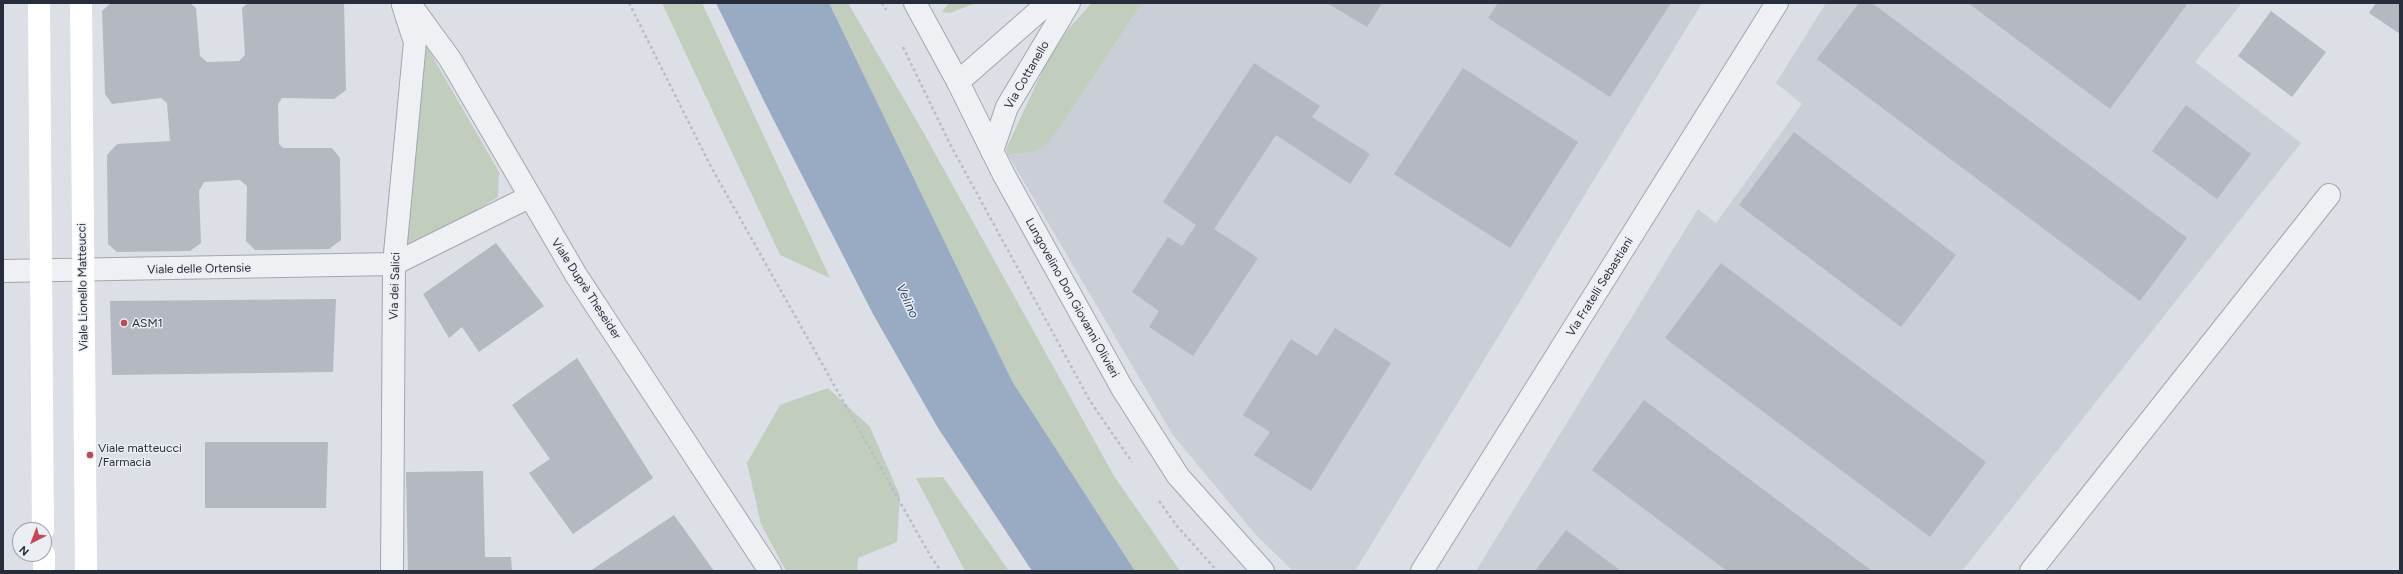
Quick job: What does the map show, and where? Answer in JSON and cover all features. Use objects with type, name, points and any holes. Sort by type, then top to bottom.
[{"type":"main road","points":[[39,3],[43,522]]},
{"type":"main road","name":"Viale Lionello Matteucci","points":[[81,3],[86,571]]},
{"type":"street","name":"Via dei Salici","points":[[392,571],[394,264],[415,42],[402,3]]},
{"type":"street","name":"Viale Duprè Theseider","points":[[409,3],[450,59],[529,197],[576,275],[770,571]]},
{"type":"street","name":"Lungovelino Don Giovanni Olivieri","points":[[914,3],[958,82],[992,151],[1122,388],[1178,476],[1263,571]]},
{"type":"street","points":[[958,82],[1048,3]]},
{"type":"street","name":"Via Cottanello","points":[[992,151],[1007,107],[1069,3]]},
{"type":"street","name":"Via Fratelli Sebastiani","points":[[1422,571],[1777,3]]},
{"type":"street","points":[[2031,571],[2329,195]]},
{"type":"street","points":[[394,264],[529,197]]},
{"type":"street","name":"Viale delle Ortensie","points":[[3,272],[394,264]]},
{"type":"path","points":[[629,3],[710,165],[931,557],[941,571]]},
{"type":"shaded area","points":[[1142,3],[1702,3],[1355,571],[1293,571],[1256,535],[1173,435],[1008,155],[1034,152],[1059,129]]},
{"type":"shaded area","points":[[1826,3],[2242,3],[2195,62],[2301,143],[1962,571],[1476,571],[1698,209],[1716,223],[1802,104],[1776,83]]},
{"type":"green space","points":[[662,3],[702,3],[830,278],[780,255]]},
{"type":"green space","points":[[829,3],[848,3],[922,130],[1114,476],[1180,571],[1135,571],[1012,381]]},
{"type":"green space","points":[[949,3],[976,3],[950,13],[942,12]]},
{"type":"green space","points":[[1092,3],[1142,3],[1059,129],[1044,146],[1034,152],[1008,155],[1006,149],[1048,59],[1069,28]]},
{"type":"green space","points":[[423,40],[499,172],[498,197],[400,256]]},
{"type":"green space","points":[[828,388],[870,427],[900,496],[897,542],[858,558],[857,571],[786,571],[761,524],[747,463],[780,405]]},
{"type":"green space","points":[[943,477],[1009,571],[965,571],[916,478]]},
{"type":"water","name":"Velino","points":[[716,3],[829,3],[1012,381],[1135,571],[1032,571],[938,428],[873,314],[765,103]]},
{"type":"building","points":[[111,3],[190,3],[196,8],[200,56],[207,62],[239,61],[245,55],[242,8],[248,3],[344,3],[346,90],[334,99],[282,98],[278,104],[279,144],[283,148],[332,148],[340,158],[341,240],[329,249],[255,250],[246,241],[247,186],[240,180],[204,182],[199,191],[201,243],[190,251],[117,252],[108,244],[107,155],[117,144],[170,141],[167,103],[161,98],[112,104],[105,94],[102,11]]},
{"type":"building","points":[[1327,3],[1382,3],[1367,27]]},
{"type":"building","points":[[1498,3],[1671,3],[1610,97],[1488,18]]},
{"type":"building","points":[[1859,3],[1872,3],[2187,238],[2140,301],[1817,59]]},
{"type":"building","points":[[1968,3],[2188,3],[2110,109]]},
{"type":"building","points":[[2376,3],[2400,3],[2400,34],[2369,13]]},
{"type":"building","points":[[2271,11],[2326,52],[2292,97],[2238,56]]},
{"type":"building","points":[[1254,63],[1320,106],[1312,117],[1370,154],[1350,184],[1276,135],[1214,229],[1258,258],[1193,356],[1149,327],[1159,311],[1132,292],[1168,237],[1182,246],[1196,225],[1163,202]]},
{"type":"building","points":[[1463,68],[1578,142],[1510,248],[1394,174]]},
{"type":"building","points":[[2186,105],[2251,154],[2217,199],[2152,151]]},
{"type":"building","points":[[1794,132],[1956,255],[1901,327],[1739,205]]},
{"type":"building","points":[[496,243],[544,306],[479,352],[462,327],[449,338],[423,294]]},
{"type":"building","points":[[1721,263],[1986,462],[1930,537],[1665,338]]},
{"type":"building","points":[[336,299],[333,372],[112,375],[110,301]]},
{"type":"building","points":[[1335,328],[1391,363],[1311,491],[1254,455],[1270,432],[1243,415],[1291,339],[1317,356]]},
{"type":"building","points":[[577,358],[653,478],[573,534],[529,473],[550,459],[512,405]]},
{"type":"building","points":[[1644,400],[1872,571],[1727,571],[1592,470]]},
{"type":"building","points":[[205,442],[328,442],[326,508],[205,508]]},
{"type":"building","points":[[483,471],[485,557],[511,557],[512,571],[408,571],[406,472]]},
{"type":"building","points":[[674,515],[714,571],[590,571]]},
{"type":"building","points":[[1566,530],[1621,571],[1535,571]]},
{"type":"place","name":"ASM1","points":[[124,323]]},
{"type":"place","name":"Viale matteucci /Farmacia","points":[[90,455]]}]
